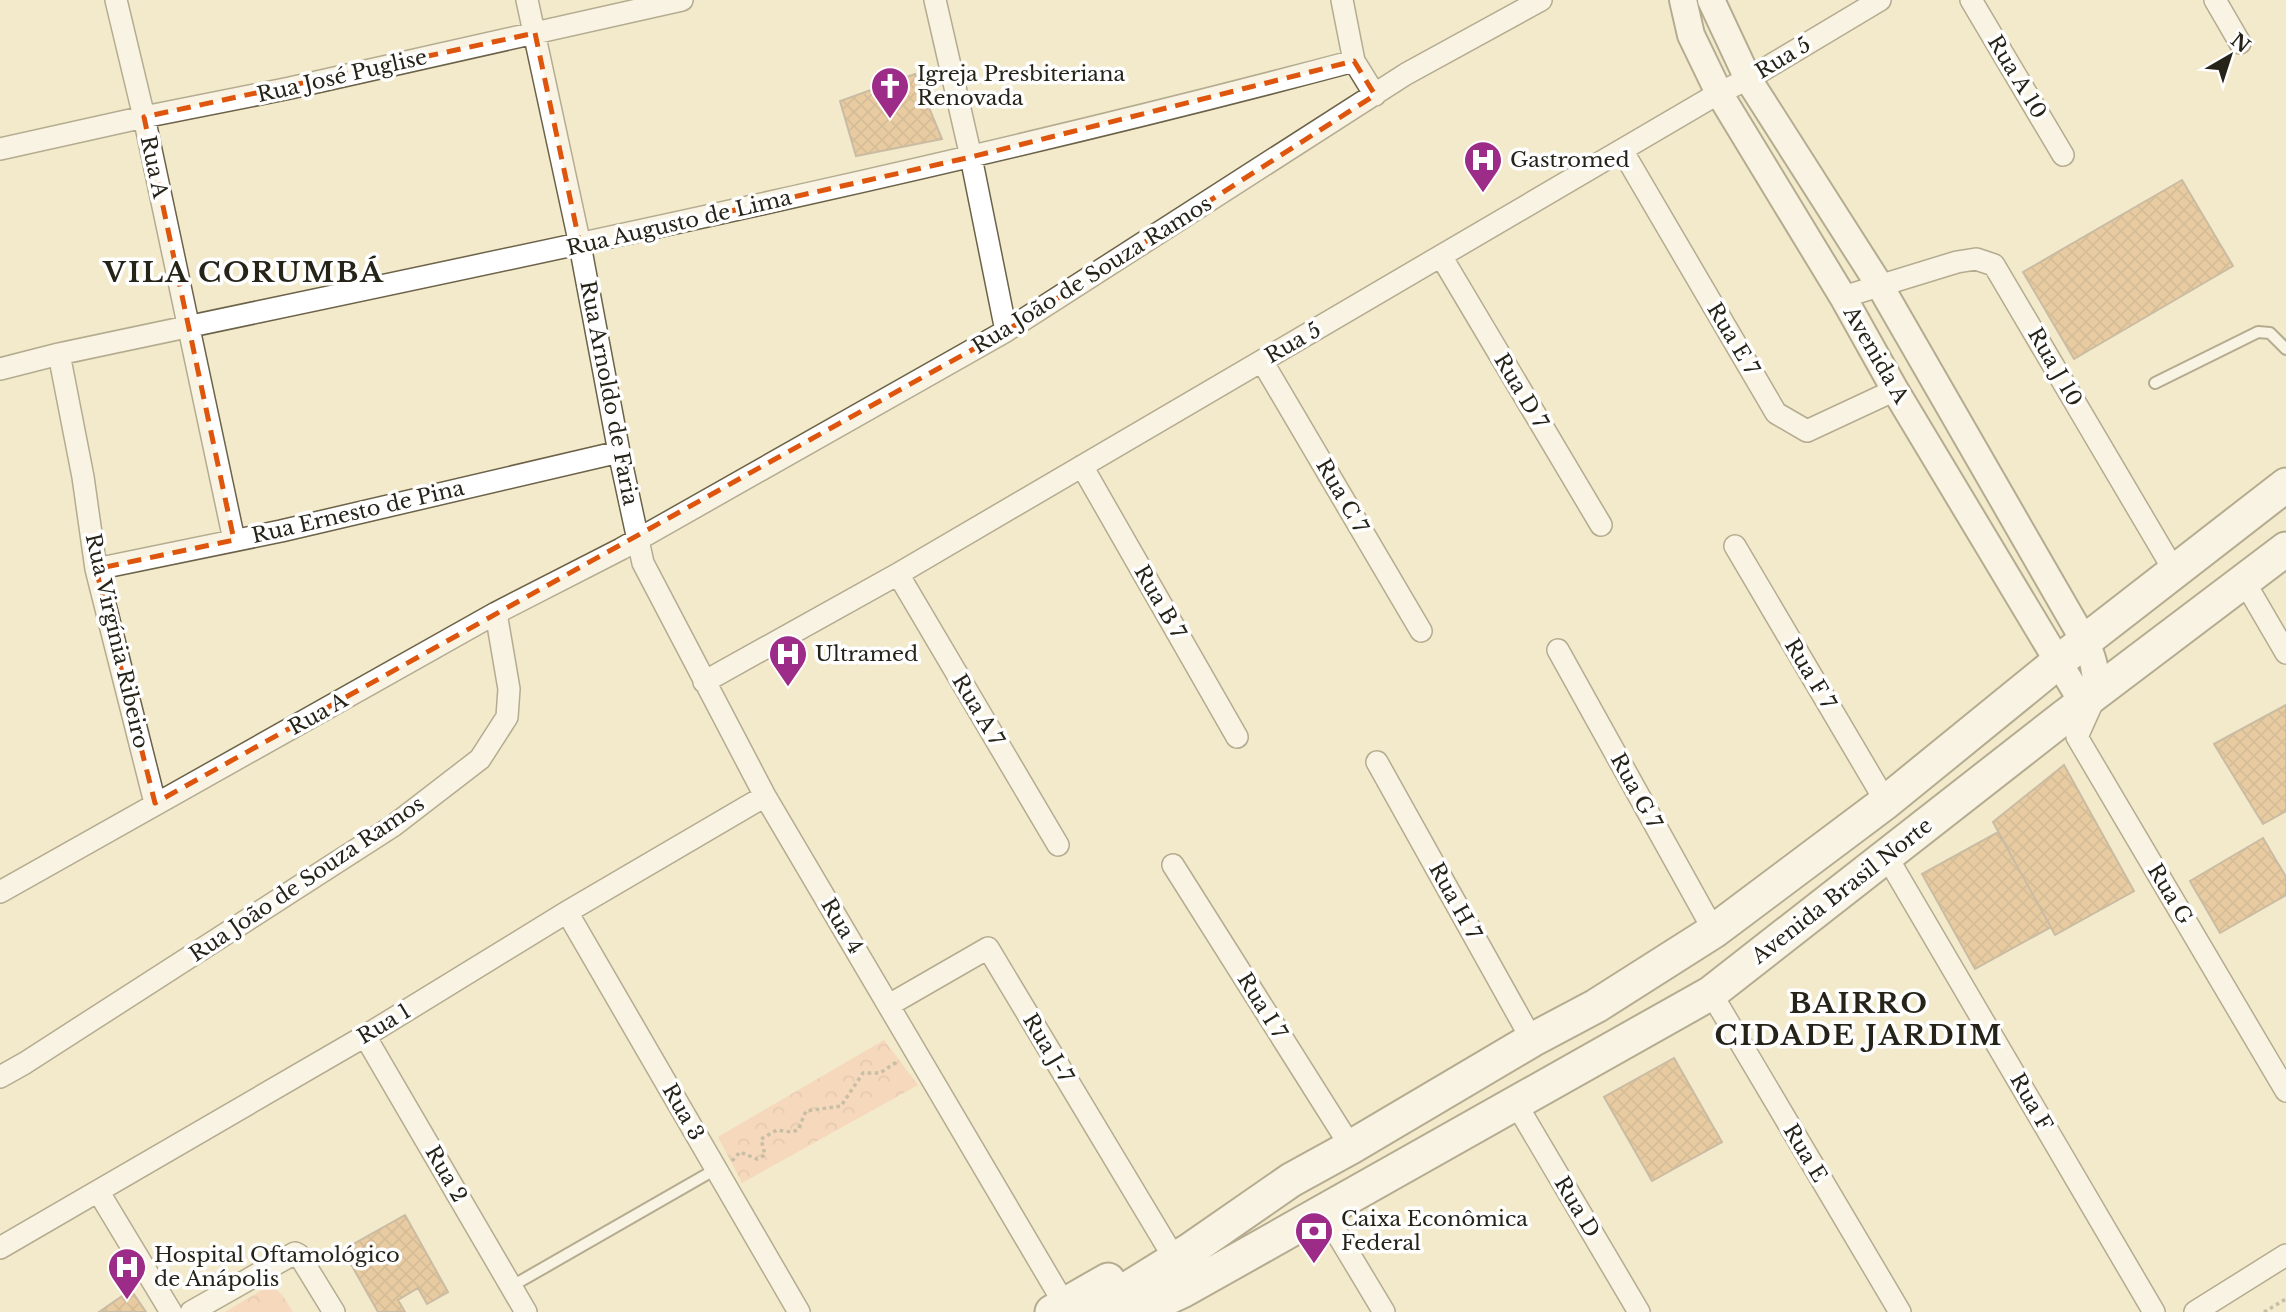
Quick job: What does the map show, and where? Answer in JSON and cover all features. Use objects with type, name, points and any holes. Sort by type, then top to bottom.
[{"type":"main road","name":"Avenida Brasil Norte","points":[[1069,1310],[1191,1250],[1291,1180],[1532,1040],[1596,1006],[1714,931],[1886,802],[2058,662],[2175,572],[2272,502],[2286,485]]},
{"type":"main road","name":"Avenida Brasil Norte","points":[[1137,1312],[1184,1290],[1711,993],[2089,698],[2286,549]]},
{"type":"main road","name":"Avenida Brasil Norte","points":[[1069,1310],[1167,1246],[1235,1218]]},
{"type":"main road","name":"Avenida Brasil Norte","points":[[1157,1312],[1184,1290]]},
{"type":"street","name":"Rua A","points":[[116,0],[144,117],[234,540]]},
{"type":"street","name":"Rua Arnoldo de Faria","points":[[527,0],[580,245],[638,539]]},
{"type":"street","name":"Rua José Puglise","points":[[0,149],[290,88],[682,0]]},
{"type":"street","points":[[935,0],[971,157],[1006,331]]},
{"type":"street","points":[[1342,0],[1354,61],[1375,95]]},
{"type":"street","name":"Rua João de Souza Ramos","points":[[638,539],[1006,331],[1406,74],[1541,0]]},
{"type":"street","name":"Avenida A","points":[[1683,0],[1691,35],[1719,93],[1843,297],[1895,390],[2058,662],[2089,698],[2097,678],[2085,642],[1880,286],[1748,79],[1711,0]]},
{"type":"street","name":"Rua 5","points":[[704,682],[898,575],[1880,0]]},
{"type":"street","name":"Rua A 10","points":[[1971,0],[2063,155]]},
{"type":"street","points":[[2215,0],[2240,43]]},
{"type":"street","name":"Rua Augusto de Lima","points":[[0,369],[59,354],[580,245],[971,157],[1354,61]]},
{"type":"street","name":"Rua E 7","points":[[1622,150],[1776,413],[1807,431],[1895,390]]},
{"type":"street","name":"Rua D 7","points":[[1441,256],[1601,525]]},
{"type":"street","name":"Rua J 10","points":[[1880,286],[1957,262],[1976,259],[1994,265],[2175,572]]},
{"type":"street","points":[[1843,297],[1880,286]]},
{"type":"street","name":"Rua Virgínia Ribeiro","points":[[59,354],[83,477],[96,569],[155,803]]},
{"type":"street","name":"Rua C 7","points":[[1262,361],[1421,631]]},
{"type":"street","name":"Rua Ernesto de Pina","points":[[96,569],[281,531],[619,452]]},
{"type":"street","name":"Rua B 7","points":[[1082,467],[1237,737]]},
{"type":"street","name":"Rua A","points":[[0,892],[496,613],[638,539]]},
{"type":"street","name":"Rua 4","points":[[638,539],[643,564],[765,796],[1069,1310]]},
{"type":"street","name":"Rua F 7","points":[[1735,546],[1886,802]]},
{"type":"street","name":"Rua A 7","points":[[898,575],[1058,845]]},
{"type":"street","points":[[2244,582],[2286,653]]},
{"type":"street","name":"Rua João de Souza Ramos","points":[[0,1077],[37,1056],[393,827],[480,759],[507,717],[509,689],[496,613]]},
{"type":"street","name":"Rua G 7","points":[[1558,650],[1714,931]]},
{"type":"street","name":"Rua G","points":[[2089,698],[2077,737],[2286,1091]]},
{"type":"street","name":"Rua H 7","points":[[1377,762],[1532,1040]]},
{"type":"street","name":"Rua 1","points":[[0,1248],[365,1036],[567,912],[765,796]]},
{"type":"street","name":"Rua F","points":[[1887,857],[2154,1312]]},
{"type":"street","name":"Rua I 7","points":[[1173,865],[1351,1147]]},
{"type":"street","name":"Rua 3","points":[[567,912],[722,1167],[799,1312]]},
{"type":"street","name":"Rua J-7","points":[[889,1005],[988,948],[1167,1246]]},
{"type":"street","name":"Rua E","points":[[1711,993],[1900,1312]]},
{"type":"street","name":"Rua 2","points":[[365,1036],[526,1312]]},
{"type":"street","name":"Rua D","points":[[1515,1102],[1639,1312]]},
{"type":"street","points":[[98,1191],[171,1312]]},
{"type":"street","points":[[1324,1212],[1384,1312]]},
{"type":"street","points":[[191,1312],[295,1253],[299,1255],[334,1312]]},
{"type":"street","points":[[2195,1312],[2286,1255]]},
{"type":"lane","points":[[2155,383],[2258,332],[2270,333],[2286,349]]},
{"type":"lane","points":[[512,1286],[722,1167]]},
{"type":"path","points":[[722,1167],[740,1152],[757,1158],[765,1155],[761,1139],[776,1130],[798,1130],[806,1111],[841,1106],[863,1073],[880,1073],[903,1058]]},
{"type":"path","points":[[2264,1312],[2286,1299]]},
{"type":"highlighted area","points":[[535,33],[580,245],[971,157],[1354,61],[1375,95],[1006,331],[155,803],[96,569],[234,540],[144,117]]},
{"type":"green space","points":[[884,1040],[918,1085],[742,1183],[718,1137]]},
{"type":"green space","points":[[267,1287],[280,1292],[293,1312],[225,1312]]},
{"type":"building","name":"Igreja Presbiteriana Renovada","points":[[915,74],[942,139],[856,156],[840,101]]},
{"type":"building","points":[[2182,180],[2233,266],[2074,359],[2023,272]]},
{"type":"building","points":[[2286,705],[2286,811],[2263,824],[2214,744]]},
{"type":"building","points":[[2064,765],[2134,891],[2055,935],[1993,822]]},
{"type":"building","points":[[1998,832],[2051,927],[1975,969],[1922,874]]},
{"type":"building","points":[[2263,838],[2286,877],[2286,895],[2220,933],[2190,881]]},
{"type":"building","points":[[1674,1058],[1722,1142],[1652,1181],[1604,1097]]},
{"type":"building","points":[[405,1215],[448,1292],[427,1304],[418,1288],[398,1300],[405,1312],[378,1312],[343,1250]]},
{"type":"building","name":"Hospital Oftamológico de Anápolis","points":[[131,1290],[146,1312],[99,1312]]},
{"type":"place","name":"Igreja Presbiteriana Renovada","points":[[890,120]]},
{"type":"place","name":"Gastromed","points":[[1483,194]]},
{"type":"place","name":"Ultramed","points":[[788,688]]},
{"type":"place","name":"Caixa Econômica Federal","points":[[1314,1265]]},
{"type":"place","name":"Hospital Oftamológico de Anápolis","points":[[127,1301]]},
{"type":"district","name":"VILA CORUMBÁ","points":[[244,272]]},
{"type":"district","name":"BAIRRO CIDADE JARDIM","points":[[1859,1019]]}]
